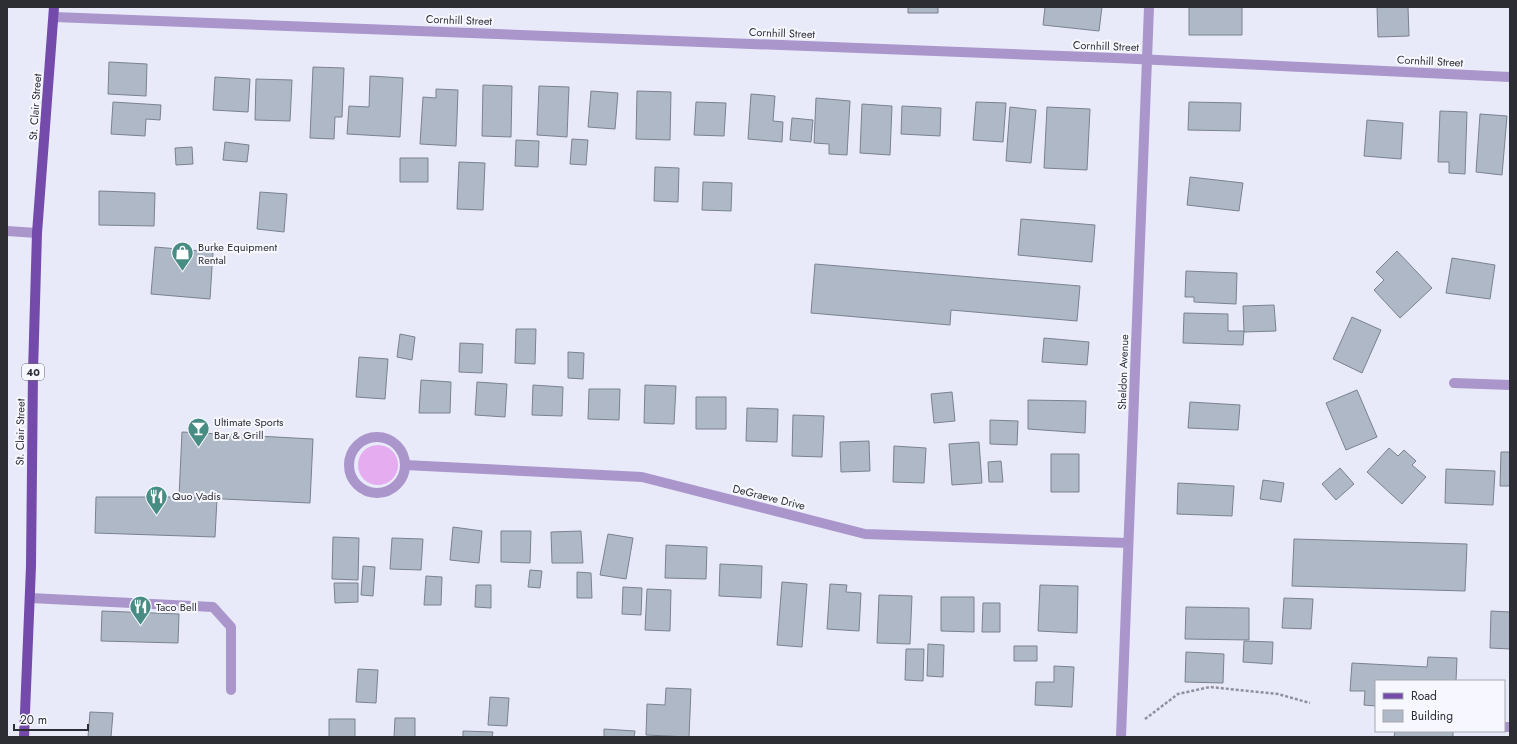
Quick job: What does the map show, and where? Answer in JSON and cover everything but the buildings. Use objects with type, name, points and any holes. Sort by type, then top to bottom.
[{"type":"main road","name":"St. Clair Street","points":[[24,737],[30,598],[33,372],[37,233],[54,12]]},
{"type":"street","name":"Sheldon Avenue","points":[[1121,737],[1149,7]]},
{"type":"street","name":"Cornhill Street","points":[[54,12],[1510,77]]},
{"type":"street","points":[[7,231],[37,233]]},
{"type":"street","points":[[1454,384],[1510,385]]},
{"type":"street","points":[[377,437],[391,441],[398,447],[403,455],[404,465],[399,481],[393,488],[376,493],[360,487],[354,481],[349,464],[351,454],[356,446],[363,440],[377,437]]},
{"type":"street","name":"DeGraeve Drive","points":[[404,465],[642,477],[866,534],[1128,543]]},
{"type":"street","points":[[30,598],[213,607],[231,627],[231,690]]},
{"type":"path","points":[[1145,719],[1178,694],[1210,687],[1278,694],[1310,703]]},
{"type":"shaded area","points":[[378,445],[392,451],[398,465],[392,479],[378,485],[364,479],[358,465],[364,451]]},
{"type":"place","name":"Burke Equipment Rental","points":[[182,272]]},
{"type":"place","name":"Ultimate Sports Bar & Grill","points":[[198,448]]},
{"type":"place","name":"Quo Vadis","points":[[156,516]]},
{"type":"place","name":"Taco Bell","points":[[140,626]]}]
